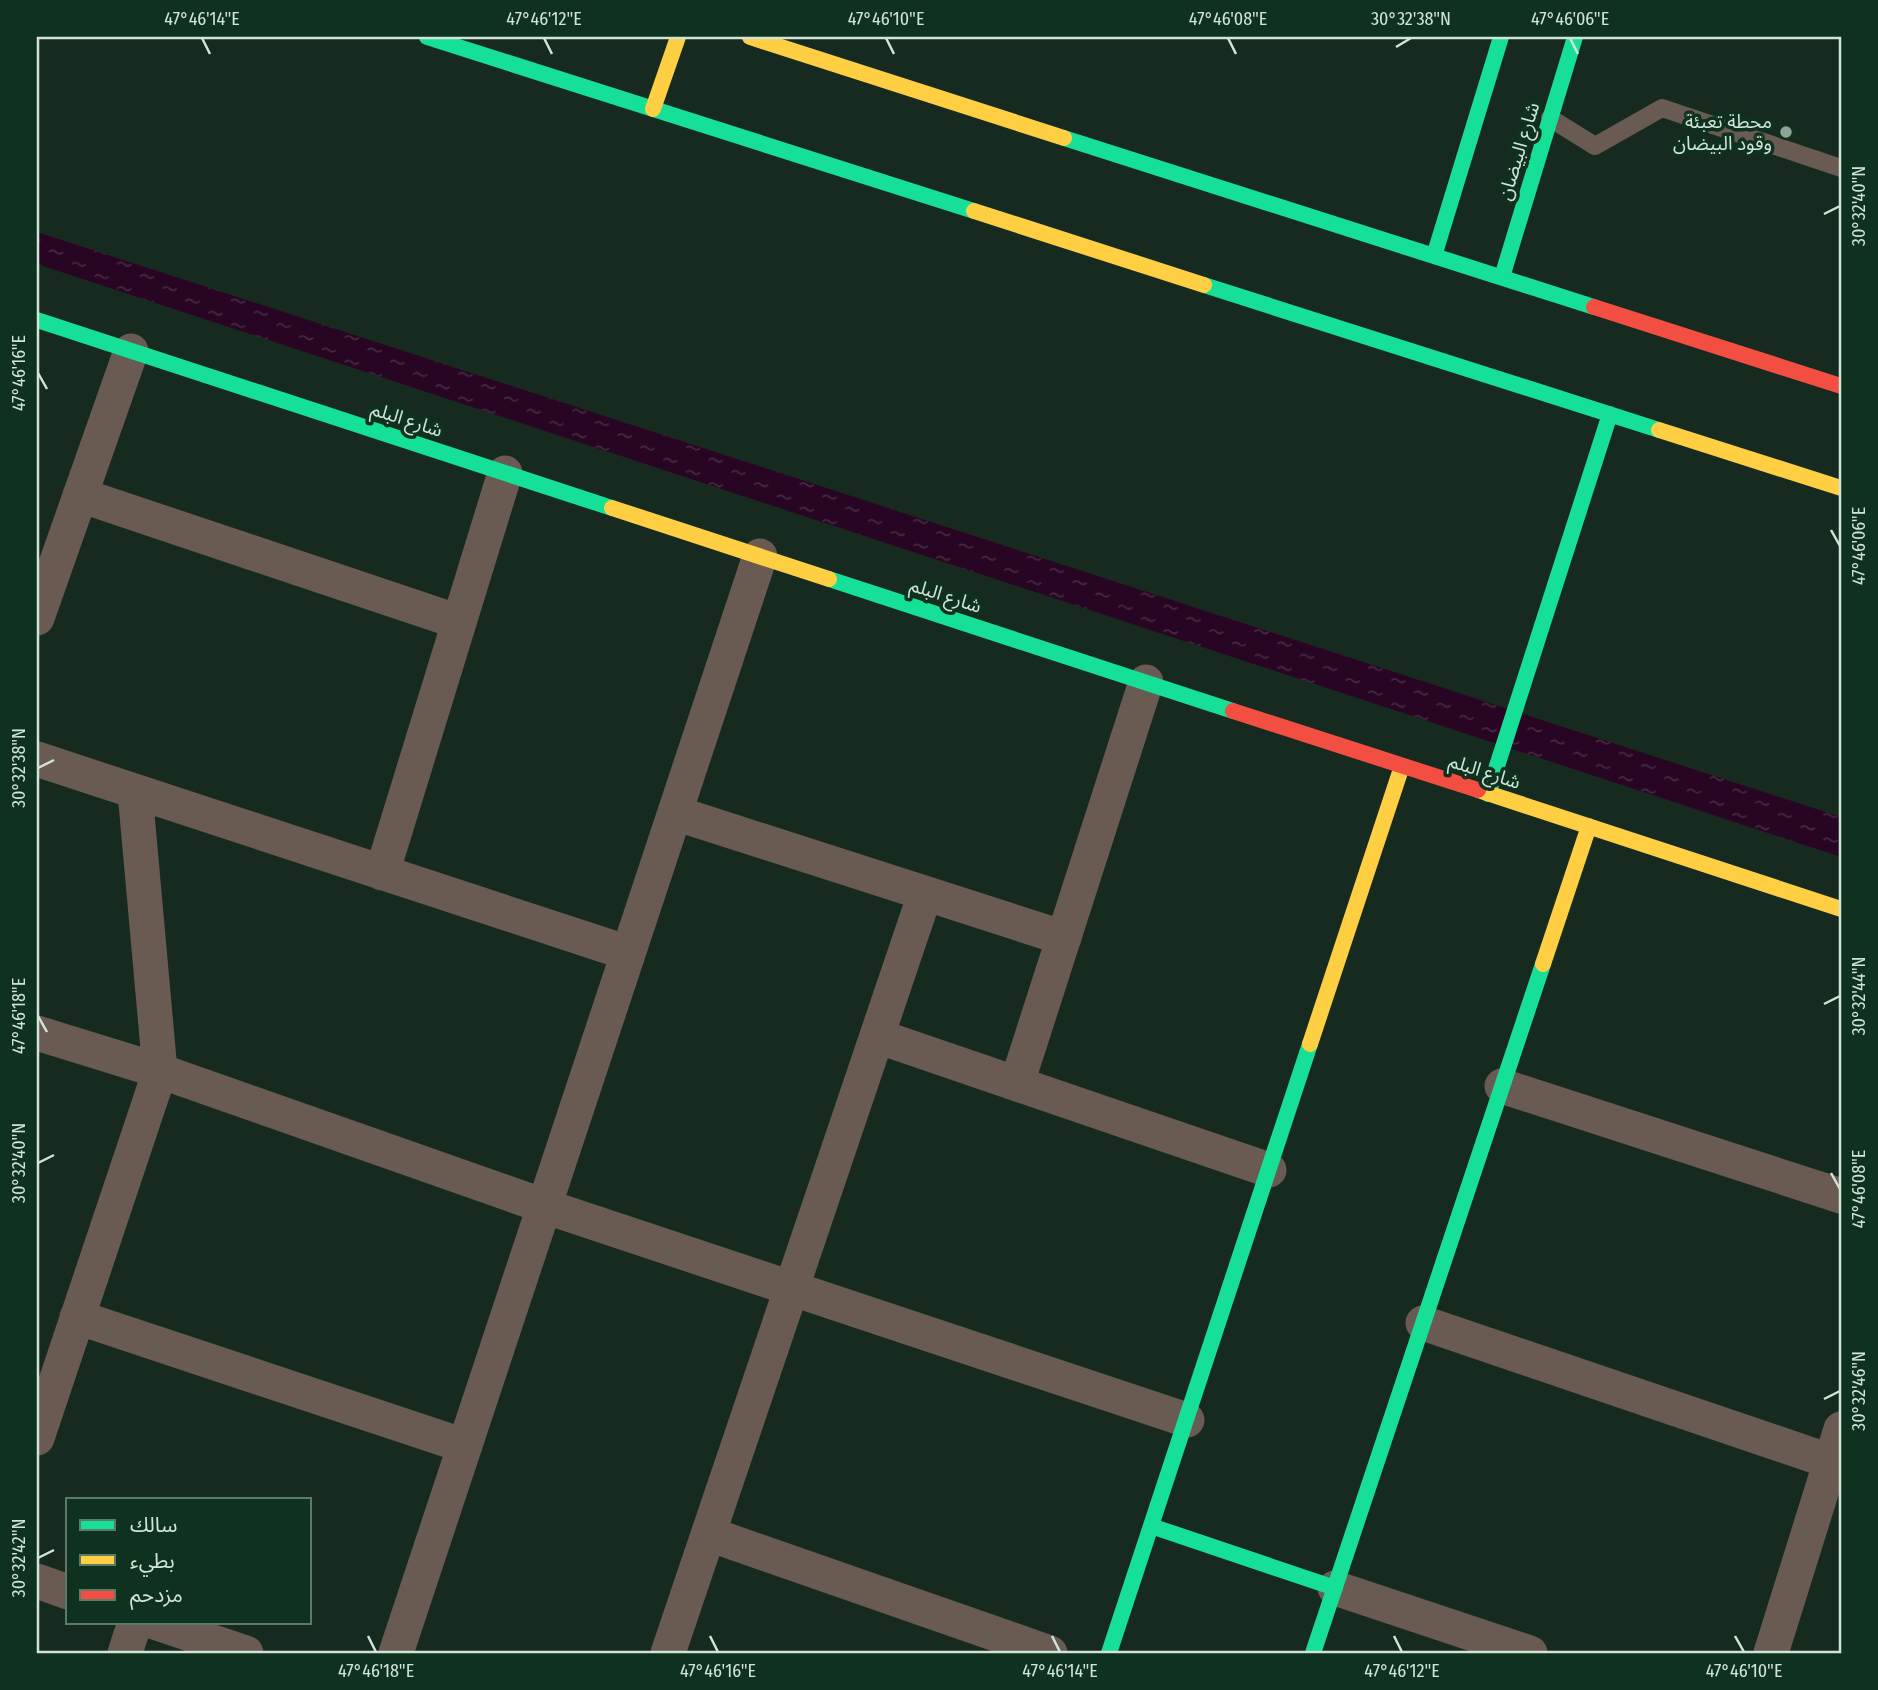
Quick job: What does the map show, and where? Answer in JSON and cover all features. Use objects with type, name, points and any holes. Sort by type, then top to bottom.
[{"type":"street","points":[[427,37],[1841,488]]},
{"type":"street","points":[[653,109],[678,37]]},
{"type":"street","points":[[750,37],[791,43],[1434,256],[1841,386]]},
{"type":"street","points":[[1434,256],[1501,37]]},
{"type":"street","name":"شارع البيضان","points":[[1502,278],[1574,37]]},
{"type":"street","name":"شارع البلم","points":[[37,320],[1841,909]]},
{"type":"street","points":[[37,618],[131,351]]},
{"type":"street","points":[[1488,794],[1610,414]]},
{"type":"street","points":[[382,873],[505,473]]},
{"type":"street","points":[[80,495],[459,622]]},
{"type":"street","points":[[396,1653],[760,556]]},
{"type":"street","points":[[1017,1083],[1146,682]]},
{"type":"street","points":[[37,759],[628,953]]},
{"type":"street","points":[[1109,1653],[1402,766]]},
{"type":"street","points":[[37,1438],[160,1071],[135,792]]},
{"type":"street","points":[[675,813],[1064,938]]},
{"type":"street","points":[[1313,1653],[1589,826]]},
{"type":"street","points":[[668,1653],[925,894]]},
{"type":"street","points":[[37,1033],[160,1071],[544,1206],[1187,1420]]},
{"type":"street","points":[[877,1036],[1269,1170]]},
{"type":"street","points":[[1502,1086],[1841,1196]]},
{"type":"street","points":[[77,1317],[465,1446]]},
{"type":"street","points":[[1423,1323],[1838,1452],[1771,1653]]},
{"type":"street","points":[[1151,1526],[1530,1653]]},
{"type":"street","points":[[709,1534],[1050,1653]]},
{"type":"street","points":[[37,1581],[66,1591]]},
{"type":"street","points":[[125,1653],[134,1624]]},
{"type":"street","points":[[161,1624],[246,1653]]},
{"type":"lane","points":[[1550,118],[1595,146],[1662,108],[1841,168]]},
{"type":"water","points":[[37,232],[1841,817],[1841,857],[37,264]]},
{"type":"traffic: fast","points":[[427,37],[974,211]]},
{"type":"traffic: fast","points":[[1434,256],[1501,37]]},
{"type":"traffic: fast","points":[[1502,277],[1575,37]]},
{"type":"traffic: fast","points":[[1064,138],[1594,307]]},
{"type":"traffic: fast","points":[[1204,285],[1659,430]]},
{"type":"traffic: fast","points":[[37,320],[612,508]]},
{"type":"traffic: fast","points":[[1488,794],[1610,414]]},
{"type":"traffic: fast","points":[[829,579],[1233,711]]},
{"type":"traffic: fast","points":[[1313,1653],[1543,964]]},
{"type":"traffic: fast","points":[[1109,1653],[1310,1044]]},
{"type":"traffic: fast","points":[[1151,1526],[1335,1588]]},
{"type":"traffic: slow","points":[[653,109],[678,37]]},
{"type":"traffic: slow","points":[[750,37],[1064,138]]},
{"type":"traffic: slow","points":[[974,211],[1204,285]]},
{"type":"traffic: slow","points":[[1659,430],[1841,488]]},
{"type":"traffic: slow","points":[[612,508],[829,579]]},
{"type":"traffic: slow","points":[[1310,1044],[1402,766]]},
{"type":"traffic: slow","points":[[1478,790],[1841,909]]},
{"type":"traffic: slow","points":[[1543,964],[1589,826]]},
{"type":"traffic: jam","points":[[1594,307],[1841,386]]},
{"type":"traffic: jam","points":[[1233,711],[1478,790]]},
{"type":"place","name":"محطة تعبئة وقود البيضان","points":[[1786,132]]}]
